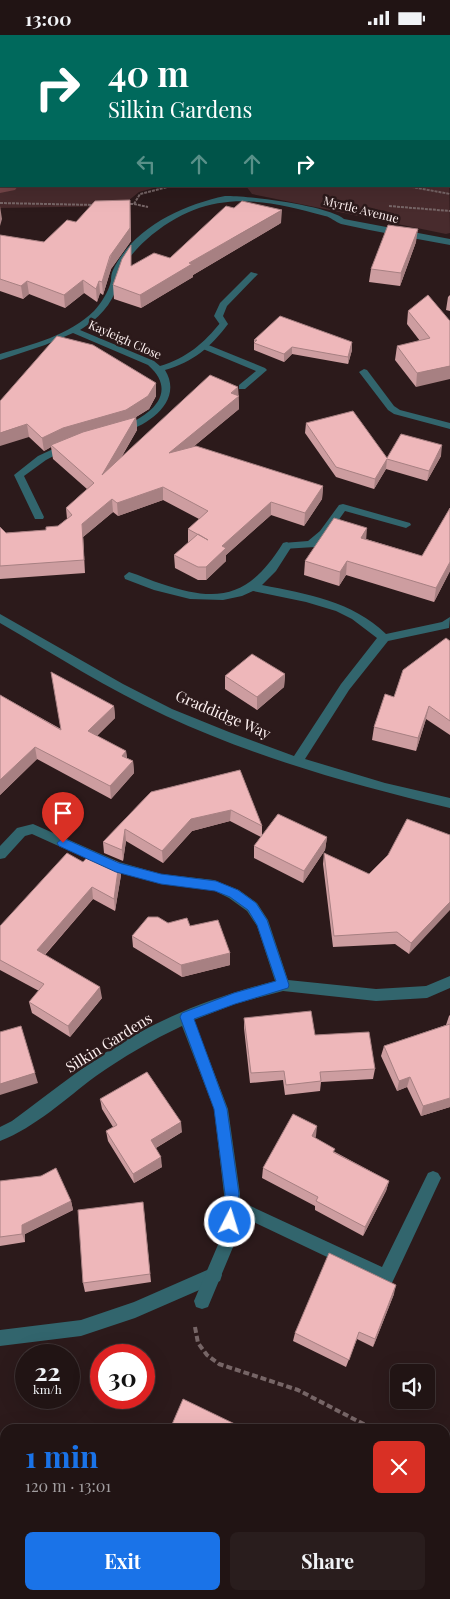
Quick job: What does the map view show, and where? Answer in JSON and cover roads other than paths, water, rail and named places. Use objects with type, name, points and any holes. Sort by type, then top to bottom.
[{"type":"street","name":"Myrtle Avenue","points":[[0,357],[31,348],[73,330],[103,306],[112,289],[115,272],[134,247],[159,225],[173,216],[212,201],[249,199],[326,213],[342,221],[450,242]]},
{"type":"street","points":[[160,369],[179,364],[206,347],[224,324],[218,316],[224,305],[254,274]]},
{"type":"street","name":"Kayleigh Close","points":[[73,330],[151,363],[160,369],[166,377],[166,387],[160,408],[144,422],[112,433]]},
{"type":"street","points":[[206,347],[262,370],[242,387]]},
{"type":"street","points":[[364,372],[391,408],[397,412],[450,426]]},
{"type":"street","points":[[39,517],[19,475],[42,458],[75,443]]},
{"type":"street","points":[[129,576],[166,592],[216,597],[253,587],[269,572],[287,546],[311,544],[324,533],[343,507],[406,525]]},
{"type":"street","points":[[253,587],[338,607],[377,629],[384,638]]},
{"type":"street","name":"Graddidge Way","points":[[0,618],[117,684],[192,722],[297,762],[450,803]]},
{"type":"street","points":[[297,762],[345,687],[384,638],[448,625]]},
{"type":"street","points":[[0,854],[21,832],[32,829],[116,867],[161,879],[214,885],[234,894],[252,907],[263,924],[283,985]]},
{"type":"street","name":"Silkin Gardens","points":[[0,1134],[17,1126],[144,1037],[186,1017],[234,998],[283,985],[376,995],[427,992],[450,982]]},
{"type":"street","points":[[186,1017],[221,1109],[232,1194],[228,1240],[202,1301]]},
{"type":"street","points":[[231,1204],[386,1277],[433,1178]]},
{"type":"street","points":[[0,1338],[81,1328],[135,1310],[214,1275]]}]
